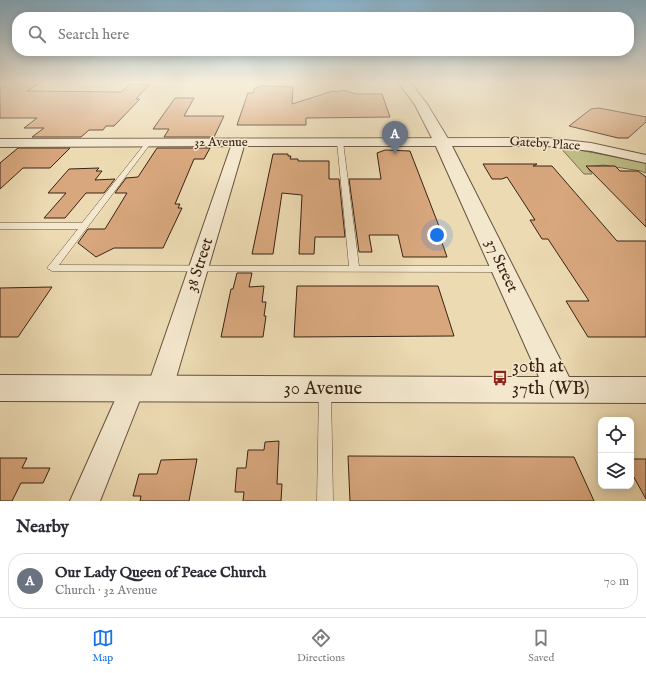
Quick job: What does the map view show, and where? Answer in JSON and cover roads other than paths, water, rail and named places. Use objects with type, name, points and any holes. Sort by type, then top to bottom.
[{"type":"street","name":"37 Street","points":[[422,105],[442,142],[560,390]]},
{"type":"street","name":"38 Street","points":[[85,501],[146,388],[199,268],[239,142]]},
{"type":"street","name":"32 Avenue","points":[[0,143],[442,142]]},
{"type":"street","name":"Gateby Place","points":[[442,142],[547,142],[591,147],[646,159]]},
{"type":"street","name":"30 Avenue","points":[[0,388],[646,390]]},
{"type":"lane","points":[[149,142],[52,268],[354,267],[503,269]]},
{"type":"lane","points":[[340,142],[354,267]]},
{"type":"lane","points":[[0,226],[84,226]]},
{"type":"lane","points":[[325,390],[325,501]]},
{"type":"place","name":"Our Lady Queen of Peace Church","points":[[395,154]]},
{"type":"place","name":"30th at 37th (WB)","points":[[500,378]]}]
